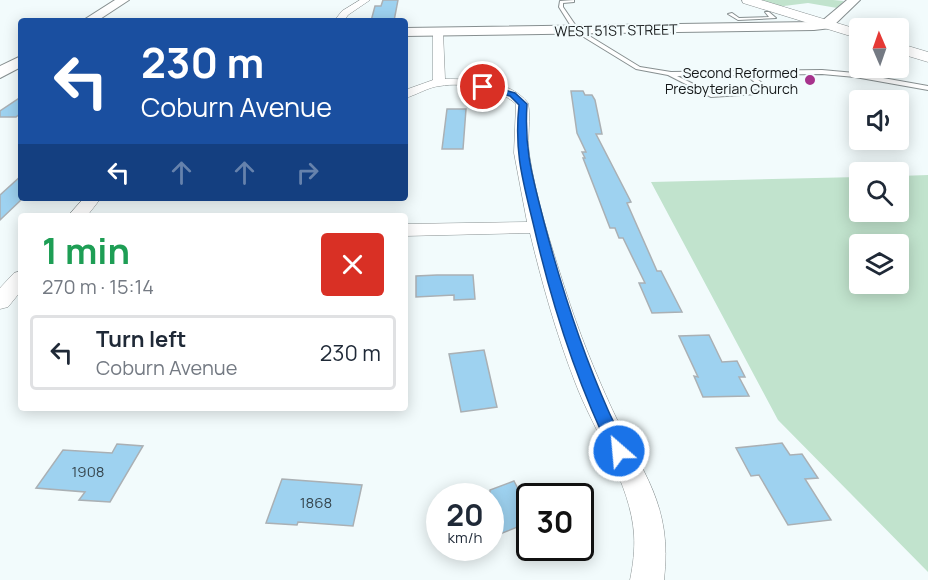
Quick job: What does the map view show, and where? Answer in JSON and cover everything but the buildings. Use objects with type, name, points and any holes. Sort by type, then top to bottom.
[{"type":"main road","points":[[748,0],[849,32]]},
{"type":"main road","points":[[909,51],[928,57]]},
{"type":"street","points":[[93,18],[123,0]]},
{"type":"street","points":[[341,18],[345,13],[366,0]]},
{"type":"street","points":[[826,25],[854,0]]},
{"type":"street","name":"WEST 51ST STREET","points":[[408,32],[576,30],[767,20],[826,25]]},
{"type":"street","points":[[438,32],[439,82]]},
{"type":"street","points":[[408,93],[439,82],[466,83],[504,91],[521,102],[523,107],[520,135],[522,154],[556,288],[600,412],[644,502],[651,542],[647,580]]},
{"type":"street","points":[[80,213],[90,201]]},
{"type":"street","points":[[408,230],[539,227]]},
{"type":"street","points":[[0,302],[18,281]]},
{"type":"lane","points":[[573,1],[561,2],[561,7],[576,30],[632,65],[671,74],[801,71],[855,75],[928,88]]},
{"type":"lane","points":[[755,19],[767,20],[774,18],[755,19],[738,19],[730,14],[767,20],[783,11]]},
{"type":"lane","points":[[671,74],[711,95],[770,92],[747,73]]},
{"type":"green space","points":[[754,0],[844,1],[837,8],[808,3],[776,7]]},
{"type":"green space","points":[[928,175],[928,572],[778,420],[651,182],[849,177],[849,222],[909,222],[909,176]]},
{"type":"place","name":"Second Reformed Presbyterian Church","points":[[810,80]]},
{"type":"route","points":[[483,87],[504,91],[523,104],[520,135],[522,154],[548,262],[576,351],[600,412],[619,451]]}]
